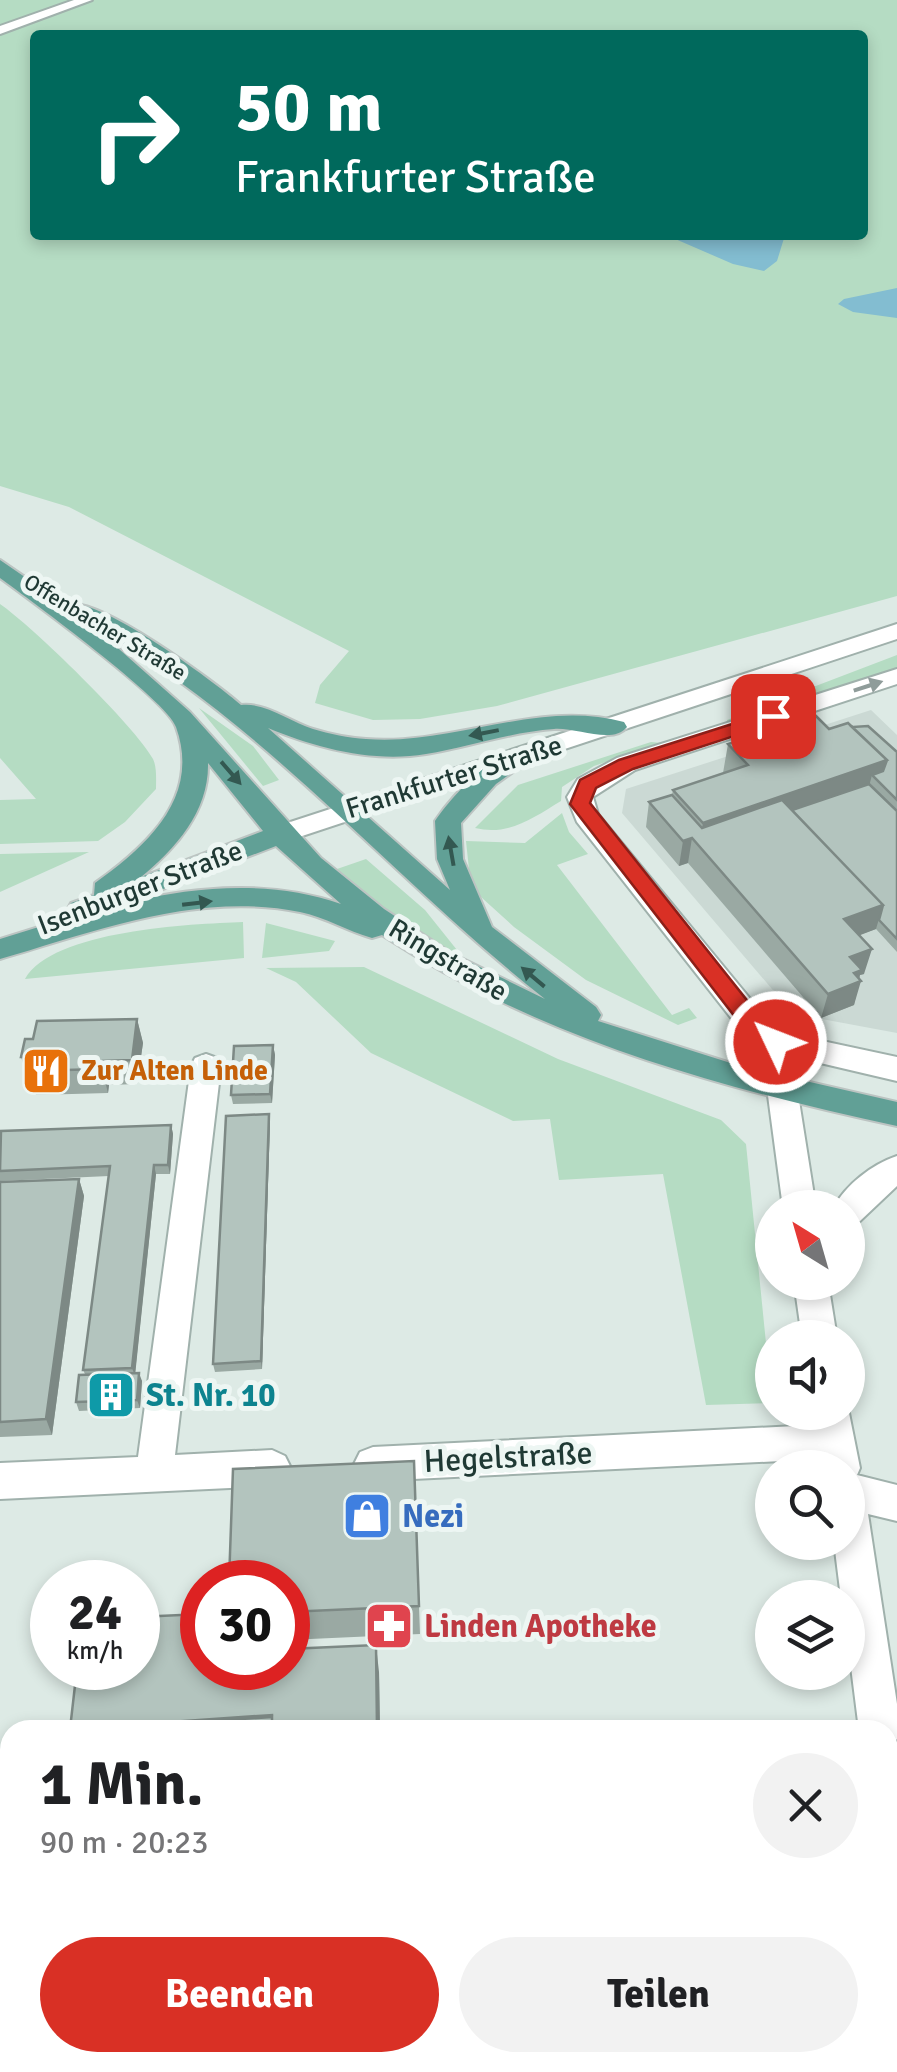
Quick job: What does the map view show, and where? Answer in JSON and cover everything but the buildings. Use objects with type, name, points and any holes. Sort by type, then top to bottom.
[{"type":"main road","name":"Offenbacher Straße","points":[[0,566],[133,639],[217,696],[342,811]]},
{"type":"main road","name":"Offenbacher Straße","points":[[0,566],[130,668],[180,715],[280,834]]},
{"type":"main road","points":[[217,696],[309,736],[364,747],[420,747],[555,722],[621,725]]},
{"type":"main road","points":[[74,912],[156,848],[191,800],[199,768],[180,715]]},
{"type":"main road","points":[[488,940],[450,859],[448,821],[487,778],[521,757]]},
{"type":"main road","name":"Ringstraße","points":[[342,811],[548,990],[641,1046]]},
{"type":"main road","name":"Ringstraße","points":[[280,834],[310,864],[416,947],[499,993],[641,1046],[782,1088],[897,1114]]},
{"type":"main road","name":"Isenburger Straße","points":[[0,946],[74,912],[280,834]]},
{"type":"main road","points":[[0,946],[89,922],[229,899],[310,904],[416,947]]},
{"type":"street","points":[[0,30],[86,0]]},
{"type":"street","name":"Frankfurter Straße","points":[[280,834],[897,632]]},
{"type":"street","name":"Frankfurter Straße","points":[[897,676],[626,764],[587,785],[580,797],[586,816],[750,1020],[776,1042],[897,1069]]},
{"type":"street","name":"Frankfurter Straße","points":[[621,725],[708,738]]},
{"type":"street","points":[[154,1474],[206,1066]]},
{"type":"street","points":[[782,1088],[797,1190]]},
{"type":"street","points":[[865,1193],[897,1169]]},
{"type":"street","name":"Hegelstraße","points":[[340,1465],[836,1440]]},
{"type":"street","points":[[0,1481],[303,1467]]},
{"type":"street","points":[[865,1495],[897,1503]]},
{"type":"street","points":[[856,1560],[879,1720]]},
{"type":"shaded area","points":[[871,710],[897,735],[897,1033],[811,1017],[783,1002],[622,813],[626,789]]},
{"type":"green space","points":[[0,0],[897,0],[897,596],[497,706],[420,719],[373,720],[315,703],[320,685],[349,651],[69,507],[0,486]]},
{"type":"green space","points":[[0,604],[82,677],[153,759],[156,789],[125,822],[98,841],[0,844],[0,800],[36,799],[0,758]]},
{"type":"green space","points":[[897,655],[897,671],[727,723],[727,720]]},
{"type":"green space","points":[[199,708],[253,746],[279,780],[263,786]]},
{"type":"green space","points":[[651,742],[662,743],[594,766],[562,787],[561,801],[530,819],[499,830],[475,828],[518,785]]},
{"type":"green space","points":[[562,813],[569,832],[588,854],[557,865],[672,1015],[689,1008],[697,1018],[678,1025],[586,980],[514,927],[471,888],[466,841],[525,843]]},
{"type":"green space","points":[[89,852],[0,892],[0,854]]},
{"type":"green space","points":[[366,859],[425,910],[461,955],[454,956],[386,916],[337,869]]},
{"type":"green space","points":[[243,922],[244,958],[25,979],[40,963],[93,940],[159,928]]},
{"type":"green space","points":[[266,923],[335,941],[329,951],[262,958]]},
{"type":"green space","points":[[364,967],[558,1059],[721,1120],[746,1144],[755,1234],[755,1300],[762,1300],[764,1320],[755,1320],[755,1404],[706,1405],[663,1174],[559,1180],[550,1119],[513,1121],[371,1053],[296,982],[266,968]]},
{"type":"water","points":[[678,240],[783,240],[777,261],[764,271],[733,264]]},
{"type":"water","points":[[897,288],[897,318],[853,312],[838,304],[844,299]]},
{"type":"place","name":"Zur Alten Linde","points":[[46,1071]]},
{"type":"place","name":"St. Nr. 10","points":[[111,1395]]},
{"type":"place","name":"Nezi","points":[[367,1516]]},
{"type":"place","name":"Linden Apotheke","points":[[389,1626]]},
{"type":"route","points":[[773,716],[626,764],[587,785],[580,804],[750,1020],[776,1042]]}]
